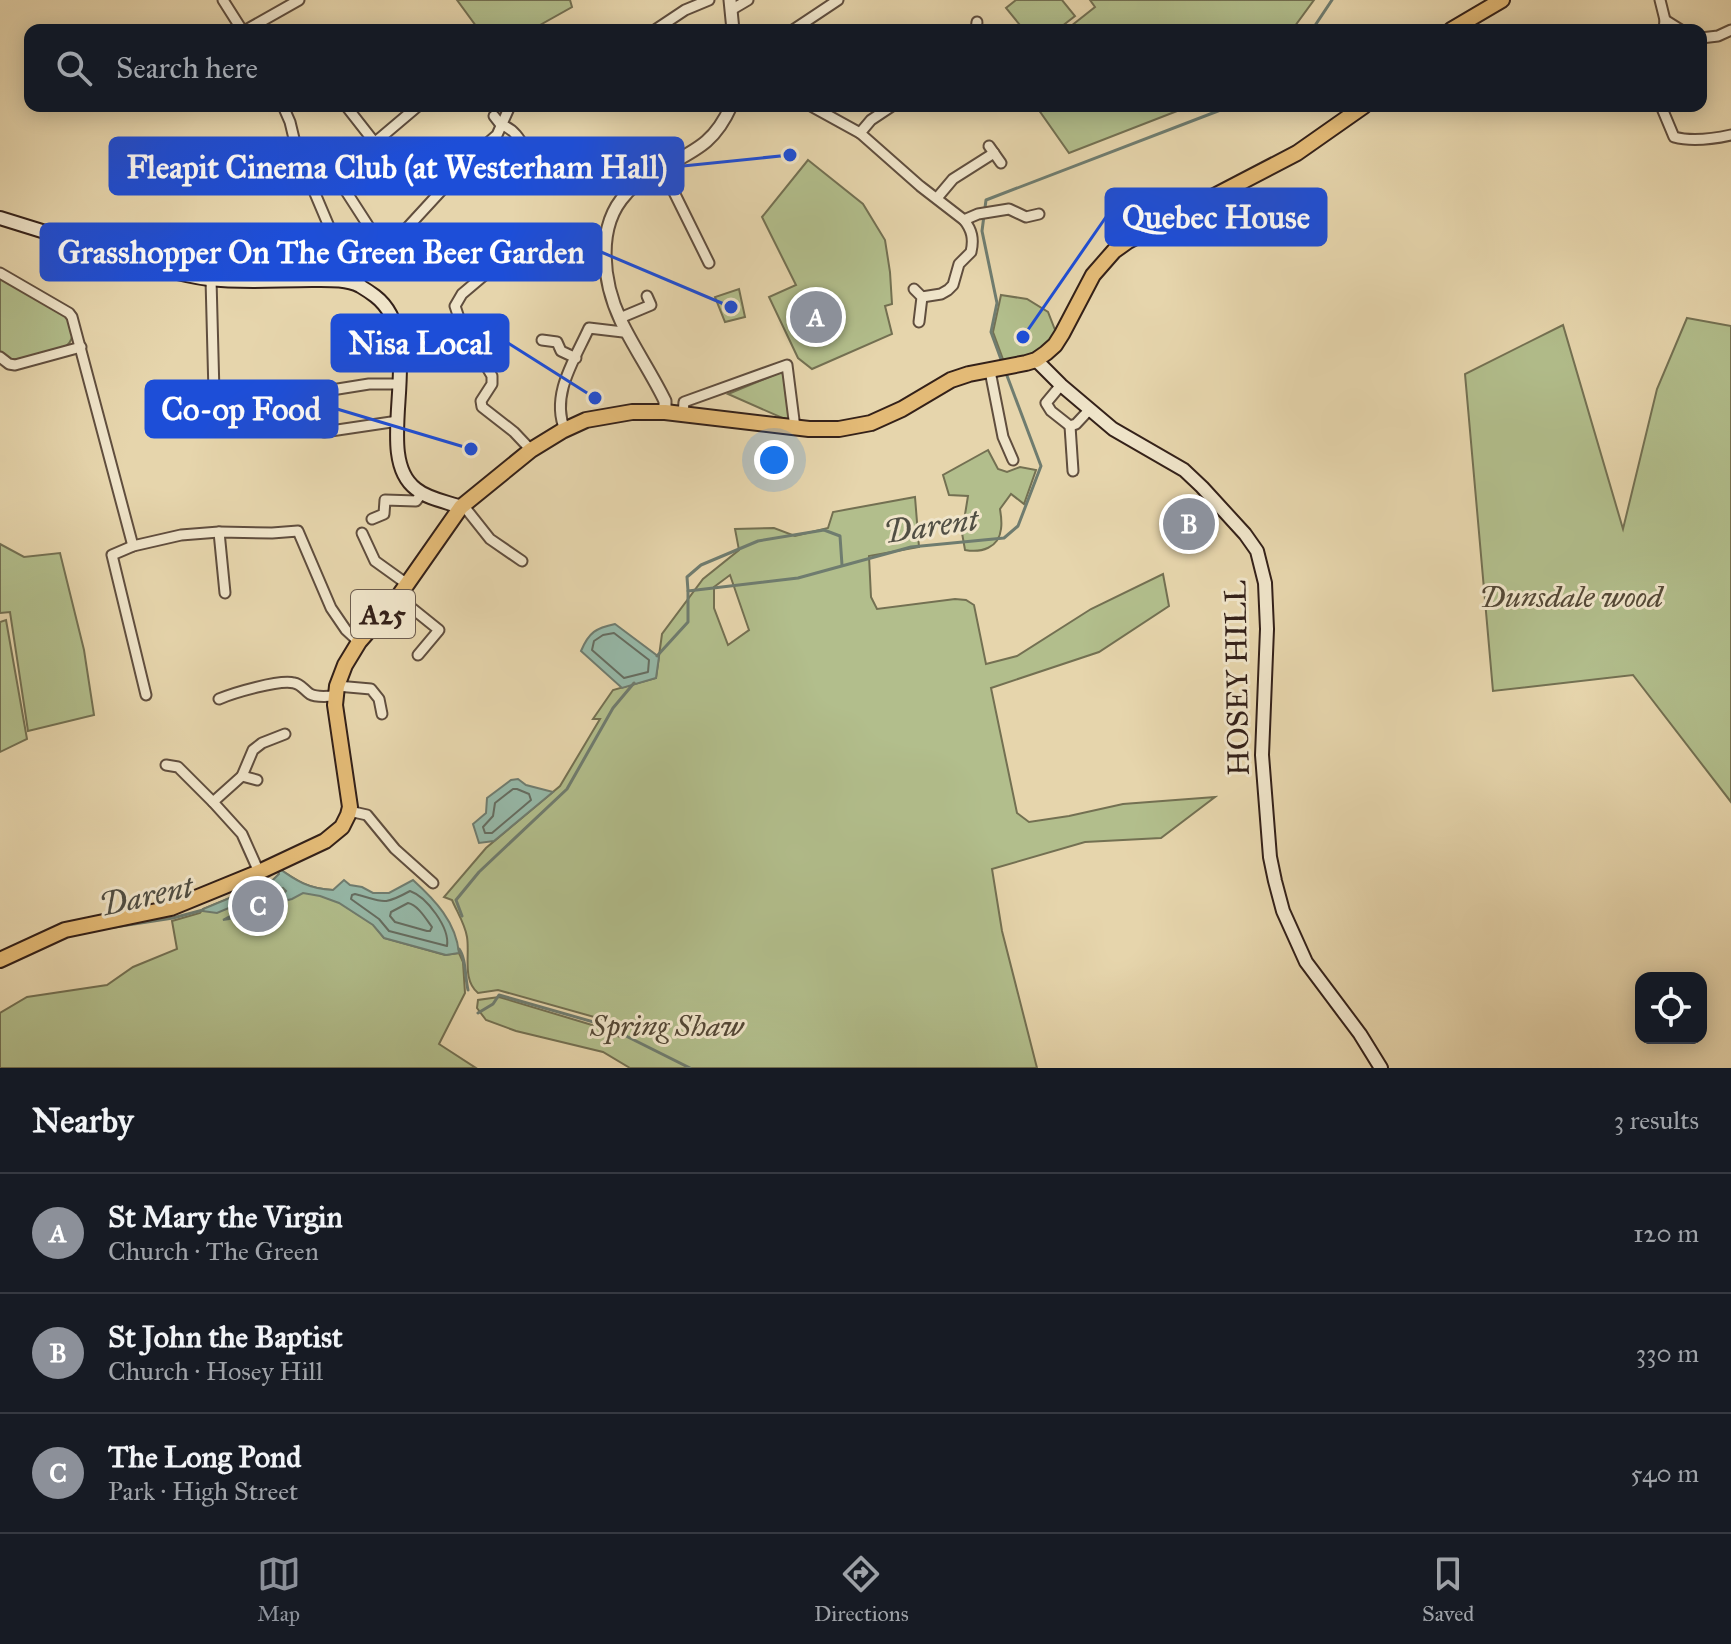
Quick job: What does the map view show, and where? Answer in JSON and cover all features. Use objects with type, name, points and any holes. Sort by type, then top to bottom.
[{"type":"main road","points":[[1461,24],[1502,0]]},
{"type":"main road","points":[[1036,360],[1055,345],[1093,275],[1114,251],[1297,153],[1355,112]]},
{"type":"main road","points":[[0,218],[170,271],[211,279],[325,280],[359,286],[380,300],[392,319],[398,342],[398,462],[406,480],[422,493],[462,506]]},
{"type":"main road","name":"A25","points":[[336,691],[345,665],[359,642],[402,590],[462,506],[531,450],[586,420],[632,412],[665,412],[795,428],[839,429],[871,423],[951,380],[1036,360]]},
{"type":"main road","name":"HOSEY HILL","points":[[1036,360],[1113,429],[1189,474],[1257,551],[1265,583],[1267,629],[1262,755],[1268,843],[1275,881],[1283,911],[1306,962],[1360,1034],[1381,1068]]},
{"type":"main road","points":[[0,960],[65,930],[171,908],[325,841],[342,827],[349,811],[336,718],[336,691]]},
{"type":"street","points":[[223,0],[240,24]]},
{"type":"street","points":[[255,24],[299,0]]},
{"type":"street","points":[[664,24],[685,10],[709,0]]},
{"type":"street","points":[[730,5],[748,0]]},
{"type":"street","points":[[802,24],[838,0]]},
{"type":"street","points":[[1660,0],[1664,24]]},
{"type":"street","points":[[1707,37],[1731,30]]},
{"type":"street","points":[[286,112],[297,151],[336,243],[349,266],[362,271]]},
{"type":"street","points":[[351,112],[375,143]]},
{"type":"street","points":[[359,286],[371,230],[339,177],[340,172],[411,112]]},
{"type":"street","points":[[365,259],[377,258],[384,253],[475,154],[497,135],[507,112]]},
{"type":"street","points":[[665,412],[665,401],[626,330],[612,297],[606,247],[610,222],[626,193],[662,168],[696,151],[716,133],[728,112]]},
{"type":"street","points":[[822,112],[860,133],[969,227],[973,237],[971,252],[959,264],[953,285],[941,294],[918,293],[919,322]]},
{"type":"street","points":[[860,133],[883,112]]},
{"type":"street","points":[[1664,112],[1674,137],[1685,140],[1731,135]]},
{"type":"street","points":[[494,116],[501,125],[514,131],[532,160],[545,152]]},
{"type":"street","points":[[937,198],[953,179],[991,150],[1001,163]]},
{"type":"street","points":[[662,168],[709,263]]},
{"type":"street","points":[[964,220],[978,214],[1009,209],[1026,217],[1039,214]]},
{"type":"street","points":[[514,250],[462,294],[455,306],[461,324],[492,375],[492,384],[481,401],[482,407],[531,450]]},
{"type":"street","points":[[0,273],[69,313],[74,321],[133,546]]},
{"type":"street","points":[[211,279],[214,393]]},
{"type":"street","points":[[620,318],[649,300]]},
{"type":"street","points":[[565,430],[559,410],[567,373],[589,328],[626,330]]},
{"type":"street","points":[[542,340],[557,342],[561,351],[576,358]]},
{"type":"street","points":[[0,357],[15,365],[81,347]]},
{"type":"street","points":[[683,414],[684,402],[787,365],[795,428]]},
{"type":"street","points":[[990,371],[1003,437],[1013,460]]},
{"type":"street","points":[[295,384],[293,396],[369,384],[399,384]]},
{"type":"street","points":[[1061,385],[1046,403],[1070,426],[1073,471]]},
{"type":"street","points":[[1070,426],[1090,409]]},
{"type":"street","points":[[324,432],[398,421]]},
{"type":"street","points":[[372,519],[384,514],[385,500],[416,501],[422,493]]},
{"type":"street","points":[[462,506],[490,539],[522,561]]},
{"type":"street","points":[[146,695],[112,555],[163,538],[219,532],[298,531],[338,621],[359,642]]},
{"type":"street","points":[[219,532],[225,593]]},
{"type":"street","points":[[362,533],[375,561],[439,630],[418,655]]},
{"type":"street","points":[[219,699],[237,692],[293,682],[317,696],[367,687],[379,699],[382,714]]},
{"type":"street","points":[[213,802],[242,776],[253,750],[285,734]]},
{"type":"street","points":[[166,765],[178,767],[242,834],[259,872]]},
{"type":"street","points":[[242,776],[257,780]]},
{"type":"street","points":[[349,811],[372,819],[395,849],[433,883]]},
{"type":"green space","points":[[457,0],[570,0],[572,7],[542,24],[475,24]]},
{"type":"green space","points":[[1016,0],[1062,0],[1075,16],[1065,24],[1019,24],[1006,8]]},
{"type":"green space","points":[[1090,0],[1314,0],[1296,24],[1074,24],[1095,7]]},
{"type":"green space","points":[[1040,112],[1175,112],[1069,153]]},
{"type":"green space","points":[[808,160],[863,204],[885,240],[892,304],[885,306],[892,334],[812,369],[798,358],[769,297],[796,285],[762,217]]},
{"type":"green space","points":[[0,277],[66,316],[71,326],[71,341],[61,349],[20,359],[4,356],[0,351]]},
{"type":"green space","points":[[739,289],[745,317],[725,322],[715,297]]},
{"type":"green space","points":[[1001,295],[1027,299],[1048,312],[1057,335],[1033,353],[1004,362],[993,332]]},
{"type":"green space","name":"Dunsdale wood","points":[[1687,318],[1731,326],[1731,802],[1633,675],[1493,691],[1465,374],[1563,325],[1623,529],[1657,389]]},
{"type":"green space","points":[[781,372],[791,418],[787,420],[728,394]]},
{"type":"green space","points":[[988,450],[998,469],[1007,472],[1020,467],[1036,470],[1024,504],[1011,494],[1000,509],[1001,527],[997,541],[983,550],[965,550],[962,533],[968,496],[949,495],[943,475]]},
{"type":"green space","name":"Spring Shaw","points":[[915,497],[919,547],[869,556],[871,597],[877,609],[966,600],[974,605],[986,664],[1017,656],[1091,609],[1163,574],[1169,606],[1099,652],[991,688],[1017,813],[1029,822],[1123,804],[1215,797],[1161,838],[1085,842],[992,869],[1002,931],[1037,1068],[630,1068],[603,1052],[516,1031],[486,1020],[477,1008],[478,1000],[499,997],[602,1028],[620,1037],[605,1020],[498,990],[478,993],[468,974],[465,927],[452,900],[444,897],[486,848],[560,786],[600,719],[593,719],[613,690],[656,678],[662,634],[703,579],[739,550],[735,529],[774,528],[795,536],[828,528],[833,512]],"holes":[[[730,575],[749,630],[728,645],[714,608],[714,587]]]},
{"type":"green space","points":[[0,544],[24,557],[60,553],[84,650],[94,715],[28,731],[10,612],[0,613]]},
{"type":"green space","points":[[6,620],[27,739],[0,752],[0,622]]},
{"type":"green space","points":[[277,867],[304,883],[333,890],[342,904],[374,925],[384,938],[445,955],[459,953],[463,962],[465,993],[439,1044],[476,1068],[0,1068],[0,1013],[27,997],[107,985],[133,967],[177,949],[172,921],[200,913],[203,909],[273,880],[279,874]]},
{"type":"water","points":[[615,624],[659,657],[656,678],[622,688],[581,651],[594,632]]},
{"type":"water","points":[[518,779],[526,785],[553,792],[494,841],[479,843],[473,824],[486,813],[487,798],[511,780]]},
{"type":"water","points":[[277,867],[303,883],[333,890],[344,880],[373,893],[389,893],[413,880],[449,922],[459,953],[446,955],[384,938],[373,925],[339,903],[303,893],[223,920],[283,894],[286,891],[283,888],[217,913],[202,911],[273,880],[279,874]]},
{"type":"waterway","name":"Darent","points":[[1316,24],[1332,0]]},
{"type":"waterway","name":"Darent","points":[[1002,362],[991,332],[997,303],[982,231],[986,200],[1215,112]]},
{"type":"waterway","name":"Darent","points":[[657,656],[688,622],[688,591],[798,578],[911,547],[1004,538],[1018,526],[1041,466],[1006,373]]},
{"type":"waterway","points":[[688,591],[687,577],[701,565],[758,541],[824,530],[840,536],[842,565]]},
{"type":"waterway","name":"Darent","points":[[462,916],[456,900],[479,872],[567,789],[613,708],[634,683]]},
{"type":"waterway","name":"Darent","points":[[108,928],[203,910]]},
{"type":"waterway","points":[[459,949],[468,990]]},
{"type":"waterway","points":[[478,1013],[493,1004],[499,995],[604,1025],[690,1068]]},
{"type":"place","name":"Fleapit Cinema Club (at Westerham Hall)","points":[[790,155]]},
{"type":"place","name":"Grasshopper On The Green Beer Garden","points":[[731,307]]},
{"type":"place","name":"St Mary the Virgin","points":[[816,317]]},
{"type":"place","name":"Quebec House","points":[[1023,337]]},
{"type":"place","name":"Nisa Local","points":[[595,398]]},
{"type":"place","name":"Co-op Food","points":[[471,449]]},
{"type":"place","name":"St John the Baptist","points":[[1189,524]]},
{"type":"place","name":"The Long Pond","points":[[258,906]]}]
